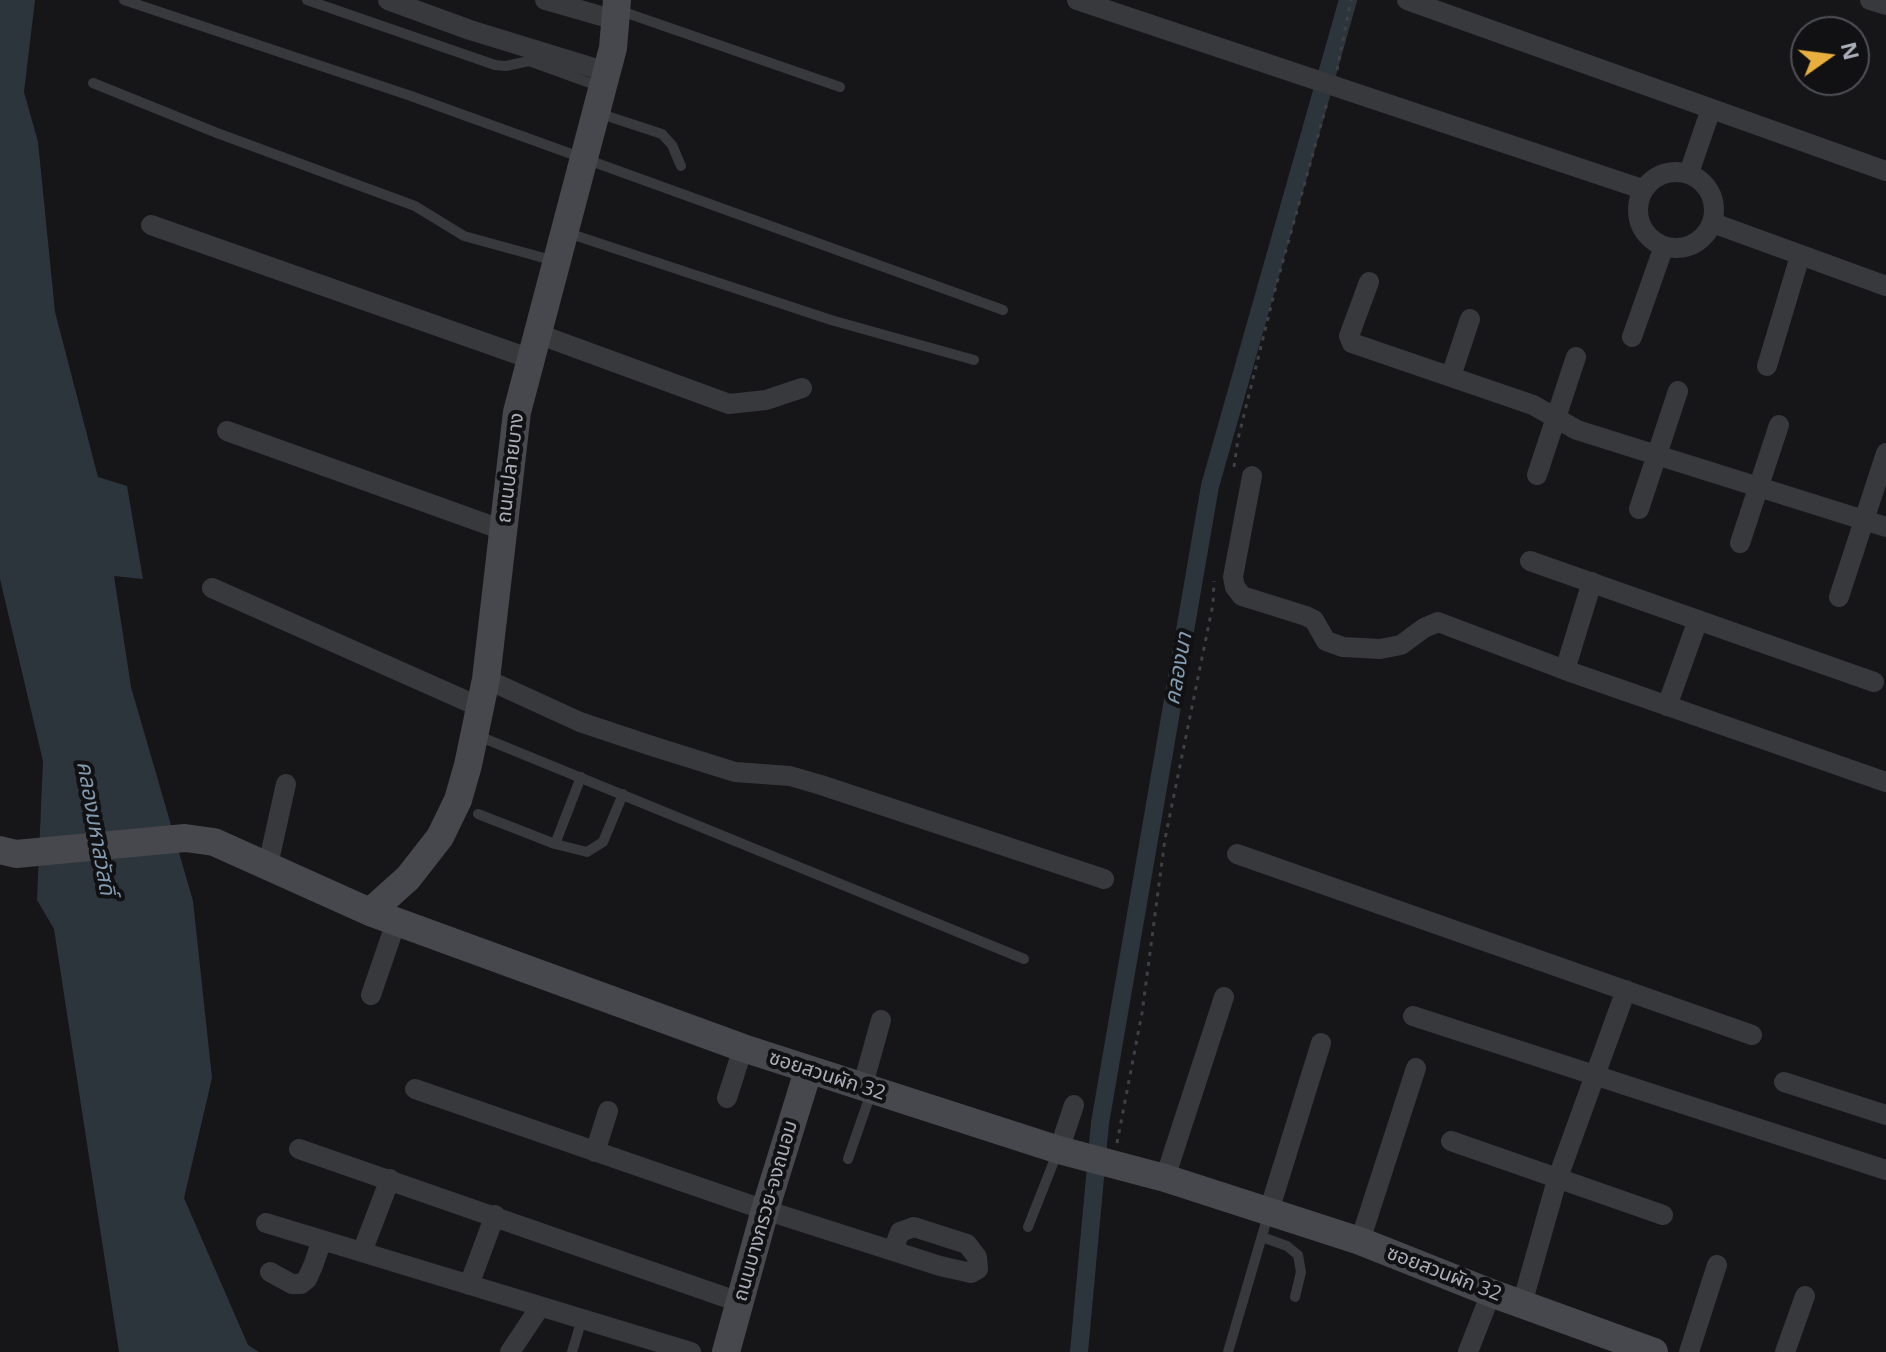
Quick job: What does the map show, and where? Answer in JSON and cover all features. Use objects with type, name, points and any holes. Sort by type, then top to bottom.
[{"type":"street","points":[[388,0],[470,30],[602,91]]},
{"type":"street","points":[[545,0],[616,10]]},
{"type":"street","points":[[1077,0],[1642,189]]},
{"type":"street","points":[[1407,0],[1886,171]]},
{"type":"street","points":[[1870,0],[1886,5]]},
{"type":"street","name":"ถนนปลายบาง","points":[[383,917],[440,837],[458,800],[480,707],[517,412],[613,48],[616,10]]},
{"type":"street","points":[[1689,173],[1711,109]]},
{"type":"street","points":[[1674,171],[1689,173],[1702,181],[1711,193],[1715,208],[1713,223],[1705,236],[1693,245],[1679,249],[1664,246],[1651,239],[1642,227],[1638,212],[1642,189],[1660,175],[1674,171]]},
{"type":"street","points":[[1713,223],[1886,286]]},
{"type":"street","points":[[151,225],[729,404],[766,400],[802,388]]},
{"type":"street","points":[[1632,337],[1664,246]]},
{"type":"street","points":[[1767,366],[1800,256]]},
{"type":"street","points":[[1369,282],[1350,340],[1533,405],[1577,430],[1886,527]]},
{"type":"street","points":[[1451,376],[1470,319]]},
{"type":"street","points":[[1537,475],[1576,357]]},
{"type":"street","points":[[1639,509],[1678,391]]},
{"type":"street","points":[[1740,543],[1779,425]]},
{"type":"street","points":[[227,431],[503,530]]},
{"type":"street","points":[[1839,597],[1886,453]]},
{"type":"street","points":[[1243,475],[1233,577],[1235,587],[1242,596],[1314,620],[1326,641],[1343,647],[1380,649],[1401,645],[1438,622],[1565,670],[1886,782]]},
{"type":"street","points":[[1530,561],[1874,682]]},
{"type":"street","points":[[1565,670],[1592,582]]},
{"type":"street","points":[[212,588],[480,707],[580,722],[735,772],[790,776],[1104,879]]},
{"type":"street","points":[[1667,706],[1698,620]]},
{"type":"street","points":[[268,865],[286,784]]},
{"type":"street","name":"ซอยสวนผัก 32","points":[[8,852],[185,838],[214,842],[383,917],[743,1048],[1059,1150],[1106,1156],[1165,1178],[1266,1224],[1360,1241],[1654,1352]]},
{"type":"street","points":[[1237,854],[1752,1035]]},
{"type":"street","points":[[371,995],[383,917]]},
{"type":"street","points":[[1522,1304],[1557,1180],[1626,990]]},
{"type":"street","points":[[1165,1178],[1224,997]]},
{"type":"street","points":[[1413,1016],[1886,1170]]},
{"type":"street","points":[[867,1090],[881,1020]]},
{"type":"street","points":[[1266,1224],[1321,1043]]},
{"type":"street","points":[[727,1098],[743,1048]]},
{"type":"street","points":[[1360,1241],[1416,1068]]},
{"type":"street","name":"ถนนบางกรวย-จงถนอม","points":[[731,1351],[739,1302],[808,1071]]},
{"type":"street","points":[[1784,1082],[1886,1115]]},
{"type":"street","points":[[415,1089],[765,1210],[893,1250]]},
{"type":"street","points":[[1059,1150],[1074,1105]]},
{"type":"street","points":[[595,1152],[608,1111]]},
{"type":"street","points":[[1451,1141],[1663,1215]]},
{"type":"street","points":[[299,1149],[739,1302]]},
{"type":"street","points":[[362,1252],[390,1179]]},
{"type":"street","points":[[469,1285],[495,1215]]},
{"type":"street","points":[[266,1223],[582,1319],[643,1345],[691,1352]]},
{"type":"street","points":[[270,1272],[292,1284],[301,1284],[307,1279],[322,1240]]},
{"type":"street","points":[[1689,1352],[1717,1265]]},
{"type":"street","points":[[1468,1352],[1491,1293]]},
{"type":"street","points":[[1785,1352],[1805,1296]]},
{"type":"street","points":[[510,1352],[540,1307]]},
{"type":"lane","points":[[124,0],[584,157],[1003,310]]},
{"type":"lane","points":[[307,0],[495,65],[529,61],[602,91],[662,134],[672,145],[681,166]]},
{"type":"lane","points":[[616,10],[840,87]]},
{"type":"lane","points":[[93,83],[217,133],[415,206],[464,236],[557,262]]},
{"type":"lane","points":[[565,232],[831,320],[974,360]]},
{"type":"lane","points":[[480,707],[581,777],[1024,959]]},
{"type":"lane","points":[[555,844],[581,777]]},
{"type":"lane","points":[[478,814],[555,844],[587,852],[603,842],[623,794]]},
{"type":"lane","points":[[848,1159],[867,1090]]},
{"type":"lane","points":[[1028,1227],[1059,1150]]},
{"type":"lane","points":[[1228,1352],[1266,1224],[1298,1255],[1301,1272],[1295,1297]]},
{"type":"lane","points":[[572,1352],[582,1319]]},
{"type":"path","points":[[1243,475],[1238,439],[1302,187],[1333,84],[1351,0]]},
{"type":"path","points":[[1106,1156],[1142,1013],[1167,828],[1213,604],[1215,570]]},
{"type":"water","name":"คลองมหาสวัสดิ์","points":[[0,0],[35,0],[24,92],[38,142],[55,312],[98,477],[127,486],[143,579],[114,576],[131,687],[193,901],[212,1078],[184,1198],[248,1345],[259,1352],[119,1352],[54,929],[37,900],[43,761],[0,579]]},
{"type":"waterway","name":"คลองนา","points":[[1079,1352],[1100,1123],[1210,486],[1348,0]]}]
